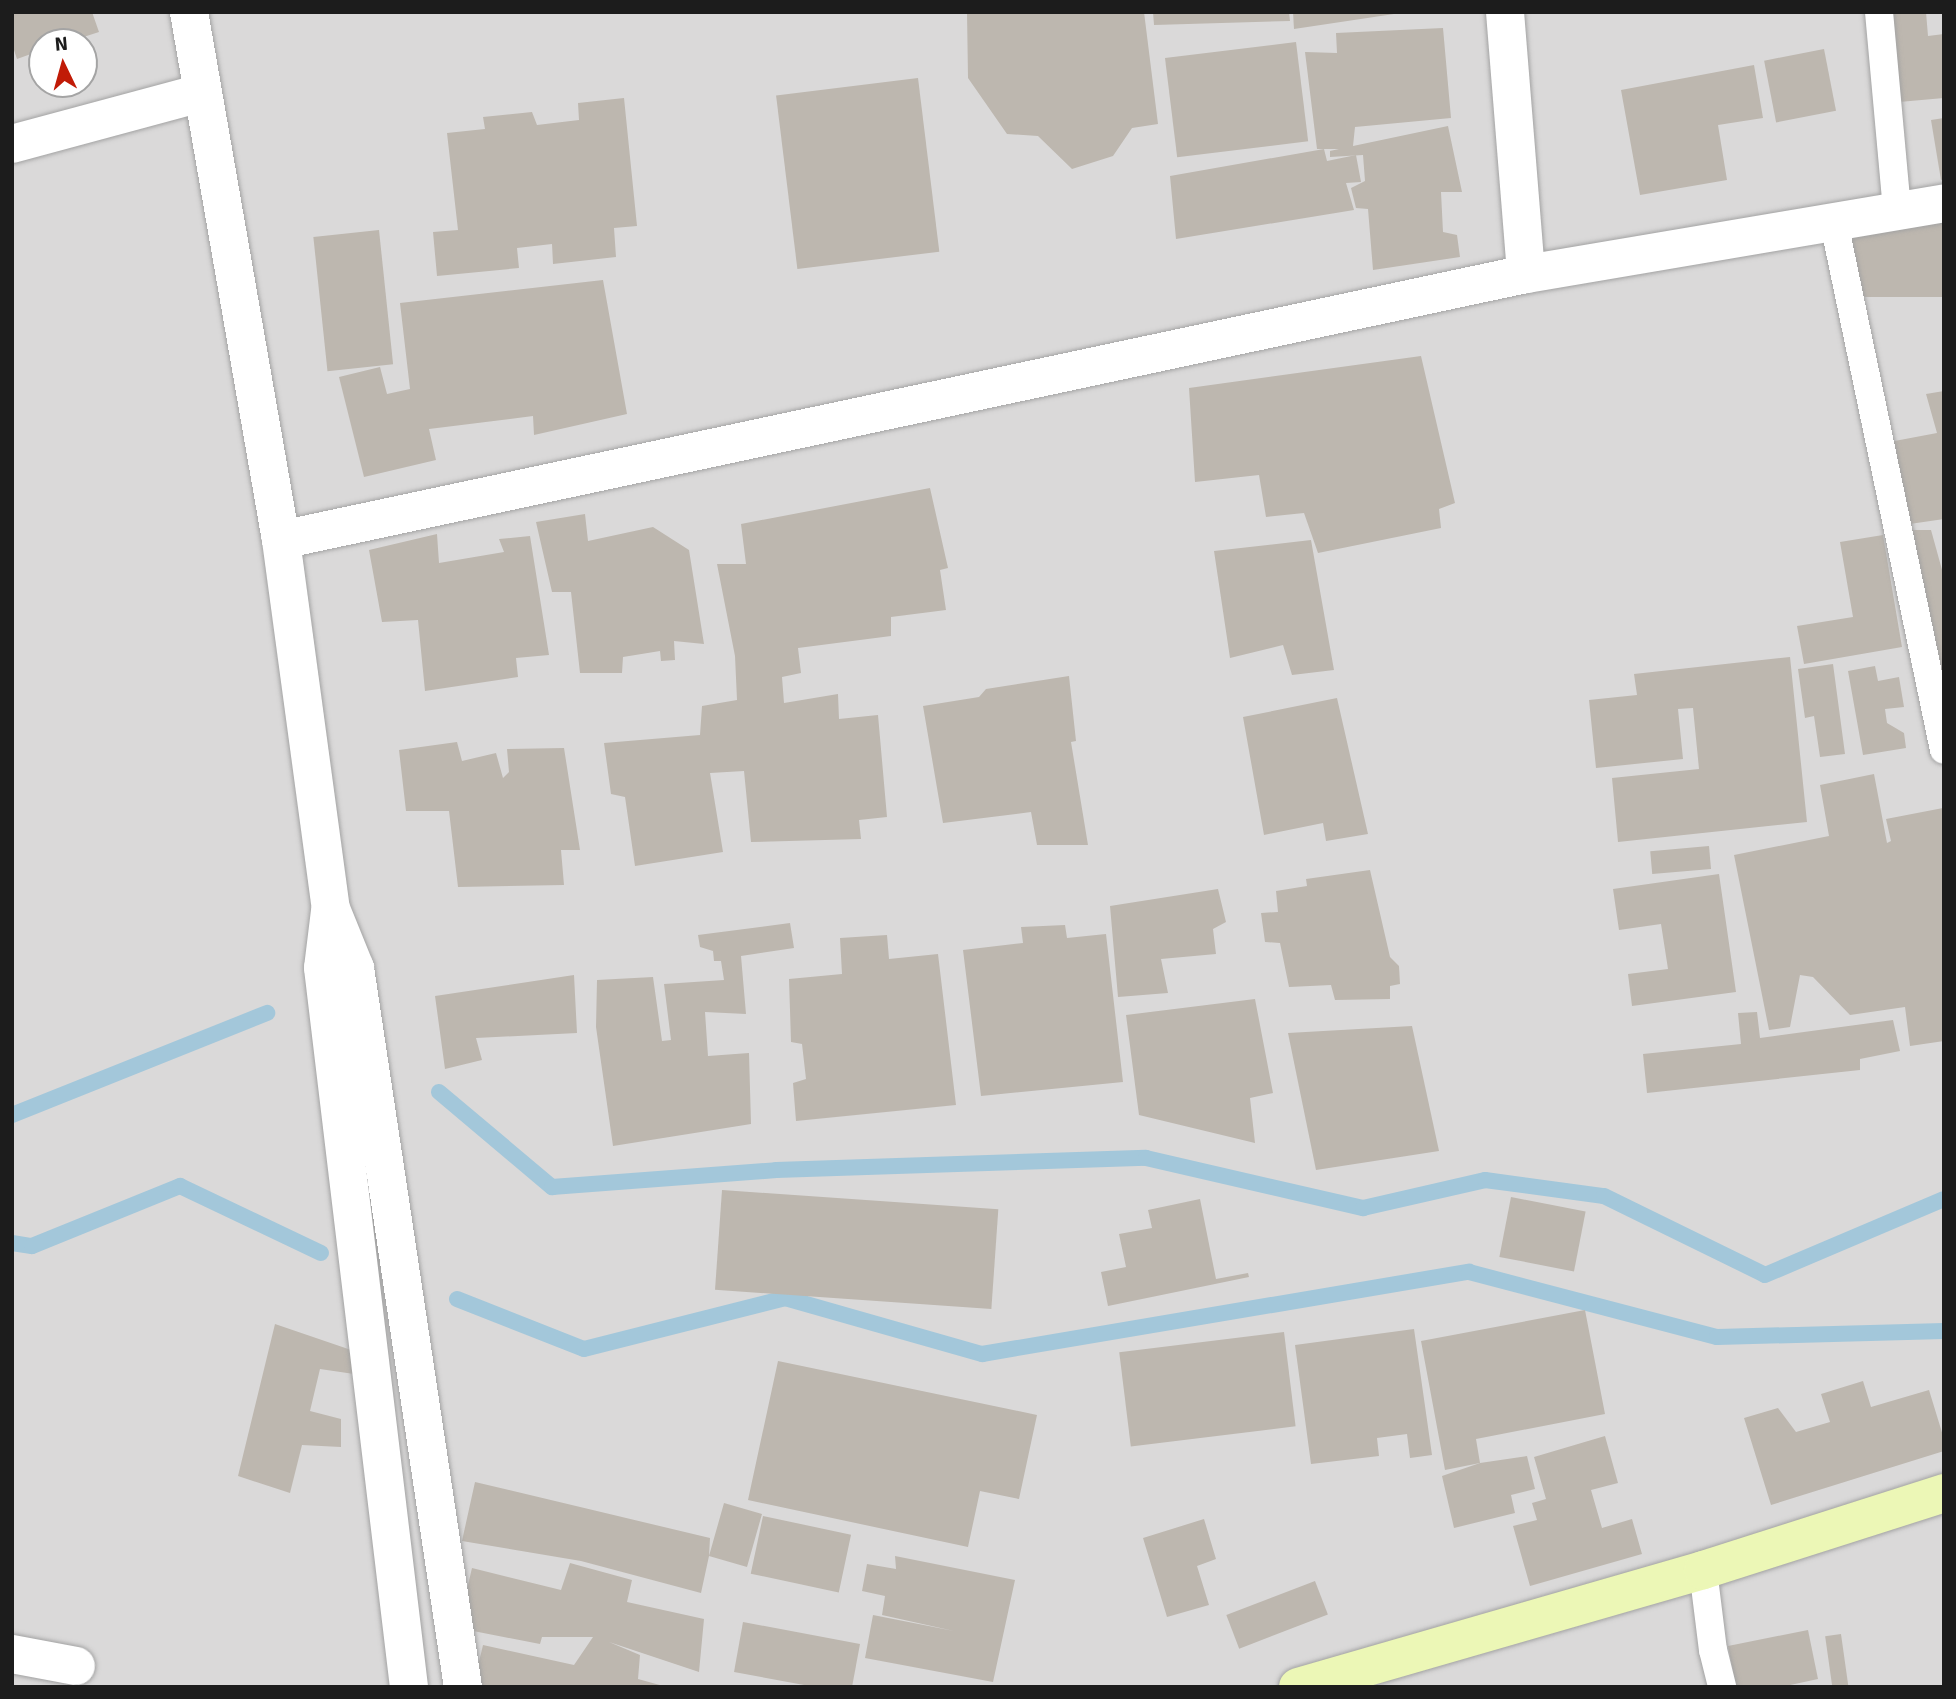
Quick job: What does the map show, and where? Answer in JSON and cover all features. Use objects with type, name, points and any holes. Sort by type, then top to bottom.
[{"type":"main road","points":[[1298,1687],[1703,1570],[1944,1493]]},
{"type":"street","points":[[189,12],[281,540],[331,909],[355,968],[463,1687]]},
{"type":"street","points":[[1505,12],[1527,274]]},
{"type":"street","points":[[12,144],[201,93]]},
{"type":"street","points":[[281,540],[1527,274],[1944,203]]},
{"type":"street","points":[[331,909],[323,968],[409,1687]]},
{"type":"street","points":[[12,1654],[76,1666]]},
{"type":"lane","points":[[1879,12],[1897,210]]},
{"type":"lane","points":[[1834,223],[1944,750]]},
{"type":"lane","points":[[1703,1570],[1713,1650],[1722,1687]]},
{"type":"shaded area","points":[[12,12],[1944,12],[1944,1687],[12,1687]]},
{"type":"building","points":[[12,12],[92,12],[98,28],[28,28],[28,55],[17,59],[12,44]]},
{"type":"building","points":[[967,12],[1144,12],[1158,124],[1132,128],[1113,156],[1072,169],[1038,136],[1007,134],[968,78]]},
{"type":"building","points":[[1153,12],[1289,12],[1290,21],[1154,25]]},
{"type":"building","points":[[1293,12],[1394,12],[1394,14],[1294,29]]},
{"type":"building","points":[[1891,12],[1926,12],[1928,36],[1944,34],[1944,98],[1899,102]]},
{"type":"building","points":[[1443,28],[1451,118],[1355,127],[1353,146],[1448,126],[1462,192],[1441,192],[1443,232],[1457,235],[1460,257],[1373,270],[1368,209],[1356,208],[1351,188],[1365,181],[1363,155],[1330,157],[1330,151],[1339,149],[1317,149],[1305,52],[1337,53],[1336,33]]},
{"type":"building","points":[[1296,42],[1308,141],[1177,157],[1165,58]]},
{"type":"building","points":[[1824,49],[1836,111],[1776,122],[1764,61]]},
{"type":"building","points":[[1754,65],[1763,118],[1718,125],[1727,180],[1640,195],[1621,90]]},
{"type":"building","points":[[918,78],[939,252],[797,269],[776,95]]},
{"type":"building","points":[[624,98],[637,226],[614,228],[616,257],[553,264],[552,244],[517,248],[519,268],[437,276],[433,232],[458,230],[447,133],[485,129],[483,117],[532,112],[537,125],[579,120],[578,103]]},
{"type":"building","points":[[1944,118],[1944,179],[1941,180],[1931,120]]},
{"type":"building","points":[[1324,149],[1327,161],[1356,155],[1361,182],[1346,183],[1354,210],[1176,239],[1170,176]]},
{"type":"building","points":[[1842,221],[1944,221],[1944,297],[1842,297]]},
{"type":"building","points":[[379,230],[393,364],[327,371],[313,237]]},
{"type":"building","points":[[603,280],[627,414],[534,435],[533,416],[429,429],[436,460],[364,477],[339,377],[380,367],[387,394],[410,389],[400,303]]},
{"type":"building","points":[[1421,356],[1455,503],[1439,509],[1441,528],[1318,553],[1304,513],[1266,517],[1259,475],[1195,482],[1189,388]]},
{"type":"building","points":[[1944,391],[1944,519],[1903,525],[1884,443],[1937,433],[1926,394]]},
{"type":"building","points":[[930,488],[948,568],[940,570],[946,610],[891,617],[891,636],[798,648],[801,673],[782,677],[784,703],[838,694],[839,719],[878,715],[887,817],[859,820],[861,839],[751,842],[744,771],[710,773],[723,852],[635,866],[625,797],[611,794],[604,743],[700,735],[702,706],[737,700],[735,656],[717,564],[746,564],[741,524]]},
{"type":"building","points":[[585,514],[588,541],[653,527],[689,550],[704,644],[674,641],[675,660],[661,661],[660,651],[623,657],[622,673],[580,673],[571,592],[552,592],[536,522]]},
{"type":"building","points":[[1906,530],[1931,530],[1944,577],[1944,719]]},
{"type":"building","points":[[437,534],[439,563],[504,552],[499,539],[530,536],[549,655],[516,658],[518,677],[425,691],[418,620],[382,622],[369,550]]},
{"type":"building","points":[[1883,535],[1902,647],[1804,664],[1797,626],[1853,617],[1840,542]]},
{"type":"building","points":[[1311,540],[1334,670],[1292,675],[1283,645],[1230,658],[1214,551]]},
{"type":"building","points":[[1790,657],[1807,822],[1618,842],[1612,778],[1699,769],[1693,708],[1678,709],[1683,759],[1596,768],[1589,700],[1637,695],[1634,674]]},
{"type":"building","points":[[1833,664],[1845,754],[1820,757],[1814,716],[1805,718],[1798,669]]},
{"type":"building","points":[[1875,666],[1878,681],[1899,677],[1904,707],[1885,709],[1887,723],[1904,733],[1906,748],[1863,755],[1848,671]]},
{"type":"building","points":[[1069,676],[1076,741],[1071,742],[1088,845],[1037,845],[1031,812],[943,823],[923,706],[979,697],[986,689]]},
{"type":"building","points":[[1337,698],[1368,834],[1326,841],[1323,823],[1264,835],[1243,717]]},
{"type":"building","points":[[457,742],[462,761],[496,753],[503,778],[509,772],[507,749],[564,748],[580,850],[561,850],[564,885],[458,887],[449,811],[406,811],[399,750]]},
{"type":"building","points":[[1874,774],[1887,843],[1891,841],[1886,819],[1943,808],[1944,1041],[1910,1046],[1905,1007],[1850,1015],[1813,977],[1800,975],[1790,1027],[1769,1030],[1734,855],[1829,836],[1820,785]]},
{"type":"building","points":[[1709,846],[1711,869],[1652,874],[1650,851]]},
{"type":"building","points":[[1370,870],[1390,957],[1399,966],[1400,984],[1390,986],[1390,999],[1335,1000],[1331,985],[1289,987],[1280,943],[1265,942],[1261,913],[1278,912],[1276,891],[1307,886],[1306,879]]},
{"type":"building","points":[[1719,874],[1736,992],[1632,1006],[1628,974],[1668,969],[1661,924],[1619,930],[1613,889]]},
{"type":"building","points":[[1218,889],[1226,922],[1213,929],[1216,954],[1161,959],[1168,993],[1118,997],[1110,906]]},
{"type":"building","points":[[790,923],[794,948],[741,956],[746,1014],[705,1012],[708,1056],[749,1053],[751,1124],[613,1146],[596,1027],[597,980],[653,977],[662,1041],[671,1040],[664,984],[724,980],[721,961],[714,961],[713,951],[700,947],[698,935]]},
{"type":"building","points":[[1065,925],[1067,938],[1106,934],[1123,1082],[981,1096],[963,950],[1023,943],[1021,927]]},
{"type":"building","points":[[887,935],[889,959],[938,954],[956,1105],[796,1121],[793,1083],[806,1079],[802,1044],[791,1042],[789,979],[842,974],[840,938]]},
{"type":"building","points":[[574,975],[577,1033],[476,1038],[482,1060],[445,1069],[435,996]]},
{"type":"building","points":[[1255,999],[1273,1093],[1250,1098],[1255,1143],[1139,1115],[1126,1015]]},
{"type":"building","points":[[1757,1012],[1760,1038],[1893,1020],[1900,1051],[1860,1059],[1860,1070],[1647,1093],[1643,1054],[1741,1044],[1738,1013]]},
{"type":"building","points":[[1412,1026],[1439,1151],[1316,1170],[1288,1033]]},
{"type":"building","points":[[722,1190],[998,1209],[991,1309],[715,1290]]},
{"type":"building","points":[[1511,1197],[1586,1212],[1574,1271],[1499,1257]]},
{"type":"building","points":[[1200,1199],[1216,1279],[1248,1273],[1249,1277],[1108,1306],[1101,1272],[1126,1267],[1119,1234],[1152,1228],[1148,1210]]},
{"type":"building","points":[[1585,1310],[1605,1414],[1476,1439],[1480,1463],[1445,1470],[1421,1341]]},
{"type":"building","points":[[275,1324],[357,1352],[354,1374],[320,1369],[310,1411],[341,1419],[341,1447],[302,1445],[290,1493],[238,1476]]},
{"type":"building","points":[[1414,1329],[1432,1455],[1410,1458],[1407,1434],[1377,1438],[1379,1456],[1311,1464],[1295,1345]]},
{"type":"building","points":[[1284,1332],[1296,1426],[1131,1447],[1119,1352]]},
{"type":"building","points":[[778,1361],[1037,1415],[1019,1499],[980,1491],[968,1547],[748,1500]]},
{"type":"building","points":[[1863,1381],[1871,1407],[1929,1390],[1944,1439],[1944,1451],[1771,1505],[1744,1418],[1778,1408],[1796,1432],[1830,1422],[1821,1394]]},
{"type":"building","points":[[1605,1436],[1618,1483],[1591,1490],[1602,1528],[1632,1519],[1642,1554],[1530,1586],[1513,1526],[1537,1520],[1532,1503],[1546,1499],[1534,1457]]},
{"type":"building","points":[[1527,1456],[1535,1489],[1511,1495],[1515,1513],[1454,1528],[1442,1476],[1480,1463]]},
{"type":"building","points":[[475,1482],[710,1538],[701,1593],[581,1561],[462,1541]]},
{"type":"building","points":[[724,1503],[762,1514],[747,1567],[709,1556]]},
{"type":"building","points":[[763,1516],[851,1535],[839,1592],[751,1574]]},
{"type":"building","points":[[1204,1519],[1216,1559],[1197,1566],[1209,1605],[1167,1617],[1143,1538]]},
{"type":"building","points":[[895,1556],[1015,1580],[993,1682],[865,1658],[873,1615],[954,1631],[882,1615],[885,1596],[862,1591],[867,1564],[896,1569]]},
{"type":"building","points":[[570,1563],[632,1580],[627,1602],[704,1619],[699,1672],[609,1642],[640,1655],[638,1679],[667,1687],[473,1687],[483,1645],[574,1665],[593,1637],[542,1637],[540,1644],[458,1628],[472,1568],[561,1590]]},
{"type":"building","points":[[1315,1581],[1328,1615],[1239,1649],[1226,1615]]},
{"type":"building","points":[[743,1622],[860,1644],[852,1687],[815,1687],[734,1672]]},
{"type":"building","points":[[1808,1630],[1818,1679],[1781,1687],[1736,1687],[1728,1646]]},
{"type":"building","points":[[1841,1634],[1848,1686],[1832,1687],[1825,1636]]},
{"type":"waterway","points":[[12,1115],[267,1013]]},
{"type":"waterway","points":[[439,1092],[552,1187],[776,1170],[1146,1158],[1363,1208],[1485,1180],[1604,1196],[1765,1275],[1944,1199]]},
{"type":"waterway","points":[[12,1243],[32,1246],[180,1186],[321,1253]]},
{"type":"waterway","points":[[457,1299],[584,1349],[785,1298],[982,1354],[1469,1272],[1717,1337],[1944,1331]]}]
